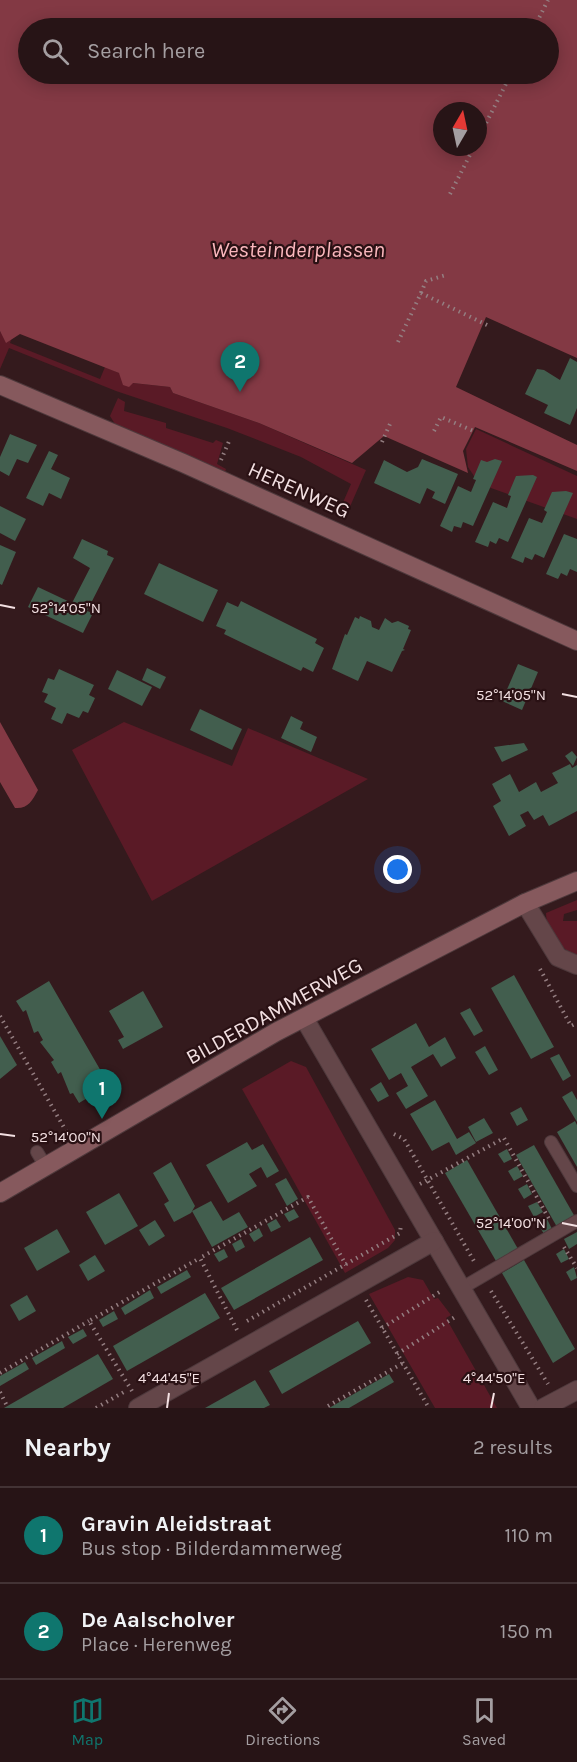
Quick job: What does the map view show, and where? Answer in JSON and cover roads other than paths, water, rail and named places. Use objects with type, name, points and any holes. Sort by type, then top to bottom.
[{"type":"street","name":"HERENWEG","points":[[0,385],[183,463],[577,641]]},
{"type":"street","name":"BILDERDAMMERWEG","points":[[0,1193],[42,1159],[276,1032],[525,903],[577,880]]},
{"type":"street","points":[[525,903],[558,957],[577,965]]},
{"type":"street","points":[[304,1018],[531,1408]]},
{"type":"street","points":[[139,1407],[434,1241]]},
{"type":"street","points":[[543,1408],[577,1390]]},
{"type":"lane","points":[[551,1142],[577,1186]]},
{"type":"lane","points":[[459,1285],[577,1221]]},
{"type":"water","name":"Westeinderplassen","points":[[0,0],[577,0],[577,358],[486,317],[456,387],[577,445],[577,471],[475,427],[463,451],[468,473],[384,436],[352,463],[259,423],[173,393],[170,387],[133,383],[129,387],[123,385],[119,373],[20,334],[6,343],[0,331]]},
{"type":"water","points":[[0,722],[38,790],[32,801],[23,807],[15,808],[0,782]]},
{"type":"place","name":"De Aalscholver","points":[[240,392]]},
{"type":"place","name":"Gravin Aleidstraat","points":[[102,1119]]}]
